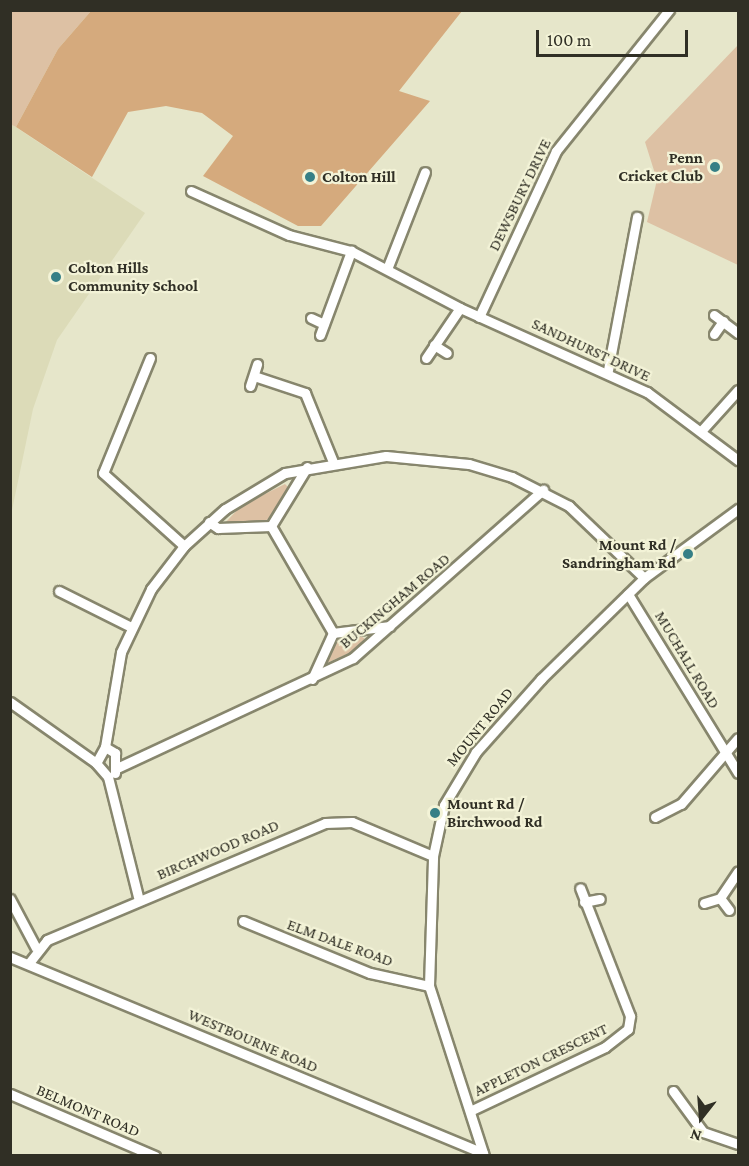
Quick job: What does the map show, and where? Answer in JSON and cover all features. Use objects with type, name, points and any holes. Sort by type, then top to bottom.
[{"type":"street","name":"DEWSBURY DRIVE","points":[[479,317],[556,151],[669,10]]},
{"type":"street","points":[[387,269],[425,172]]},
{"type":"street","name":"SANDHURST DRIVE","points":[[191,191],[290,235],[351,251],[479,317],[608,370],[702,430],[738,460]]},
{"type":"street","points":[[608,370],[638,218]]},
{"type":"street","points":[[320,335],[351,251]]},
{"type":"street","points":[[426,358],[460,308]]},
{"type":"street","points":[[714,315],[738,333]]},
{"type":"street","points":[[311,318],[324,324]]},
{"type":"street","points":[[714,334],[723,321]]},
{"type":"street","points":[[434,345],[447,353]]},
{"type":"street","points":[[150,358],[103,473],[184,546]]},
{"type":"street","points":[[250,386],[257,364]]},
{"type":"street","points":[[254,376],[305,393],[333,462]]},
{"type":"street","points":[[702,430],[738,390]]},
{"type":"street","points":[[96,763],[105,747],[109,700],[130,627],[184,546],[209,522],[254,488],[307,467],[333,462],[435,457],[543,490],[602,532],[644,578]]},
{"type":"street","points":[[271,526],[307,467]]},
{"type":"street","name":"BUCKINGHAM ROAD","points":[[117,768],[353,658],[543,490]]},
{"type":"street","name":"MOUNT ROAD","points":[[484,1154],[472,1110],[429,986],[433,856],[444,806],[476,752],[507,714],[644,578],[738,509]]},
{"type":"street","points":[[209,522],[218,528],[271,526]]},
{"type":"street","points":[[271,526],[333,633]]},
{"type":"street","points":[[59,591],[130,627]]},
{"type":"street","name":"MUCHALL ROAD","points":[[628,594],[738,773]]},
{"type":"street","points":[[333,633],[390,626]]},
{"type":"street","points":[[312,679],[312,669],[333,633]]},
{"type":"street","points":[[10,702],[96,763],[108,777],[139,900]]},
{"type":"street","points":[[656,817],[681,804],[738,738]]},
{"type":"street","points":[[105,747],[115,753],[117,768],[108,777]]},
{"type":"street","name":"BIRCHWOOD ROAD","points":[[36,948],[139,900],[325,823],[352,822],[433,856]]},
{"type":"street","points":[[704,903],[720,898],[738,871]]},
{"type":"street","name":"APPLETON CRESCENT","points":[[472,1110],[605,1047],[628,1029],[630,1016],[580,888]]},
{"type":"street","points":[[720,898],[729,910]]},
{"type":"street","points":[[10,899],[36,948],[29,963]]},
{"type":"street","points":[[584,902],[600,899]]},
{"type":"street","name":"ELM DALE ROAD","points":[[243,921],[370,973],[429,986]]},
{"type":"street","name":"WESTBOURNE ROAD","points":[[10,957],[484,1154]]},
{"type":"street","points":[[673,1091],[703,1132],[738,1144]]},
{"type":"street","name":"BELMONT ROAD","points":[[10,1094],[155,1155]]},
{"type":"shaded area","points":[[10,11],[91,11],[58,49],[16,127],[10,124]]},
{"type":"shaded area","points":[[91,11],[462,11],[399,91],[430,101],[321,226],[298,226],[203,176],[233,136],[202,113],[166,106],[128,112],[92,177],[16,127],[58,49]]},
{"type":"shaded area","points":[[738,45],[738,265],[647,222],[657,180],[645,142]]},
{"type":"shaded area","name":"Colton Hills Community School","points":[[11,124],[145,213],[57,340],[33,409],[11,515]]},
{"type":"shaded area","points":[[285,484],[290,489],[273,516],[263,522],[225,523],[241,506]]},
{"type":"shaded area","points":[[357,633],[365,639],[356,650],[320,666],[332,641]]},
{"type":"place","name":"Penn Cricket Club","points":[[715,167]]},
{"type":"place","name":"Colton Hill","points":[[310,177]]},
{"type":"place","name":"Colton Hills Community School","points":[[56,277]]},
{"type":"place","name":"Mount Rd / Sandringham Rd","points":[[688,554]]},
{"type":"place","name":"Mount Rd / Birchwood Rd","points":[[435,813]]}]
